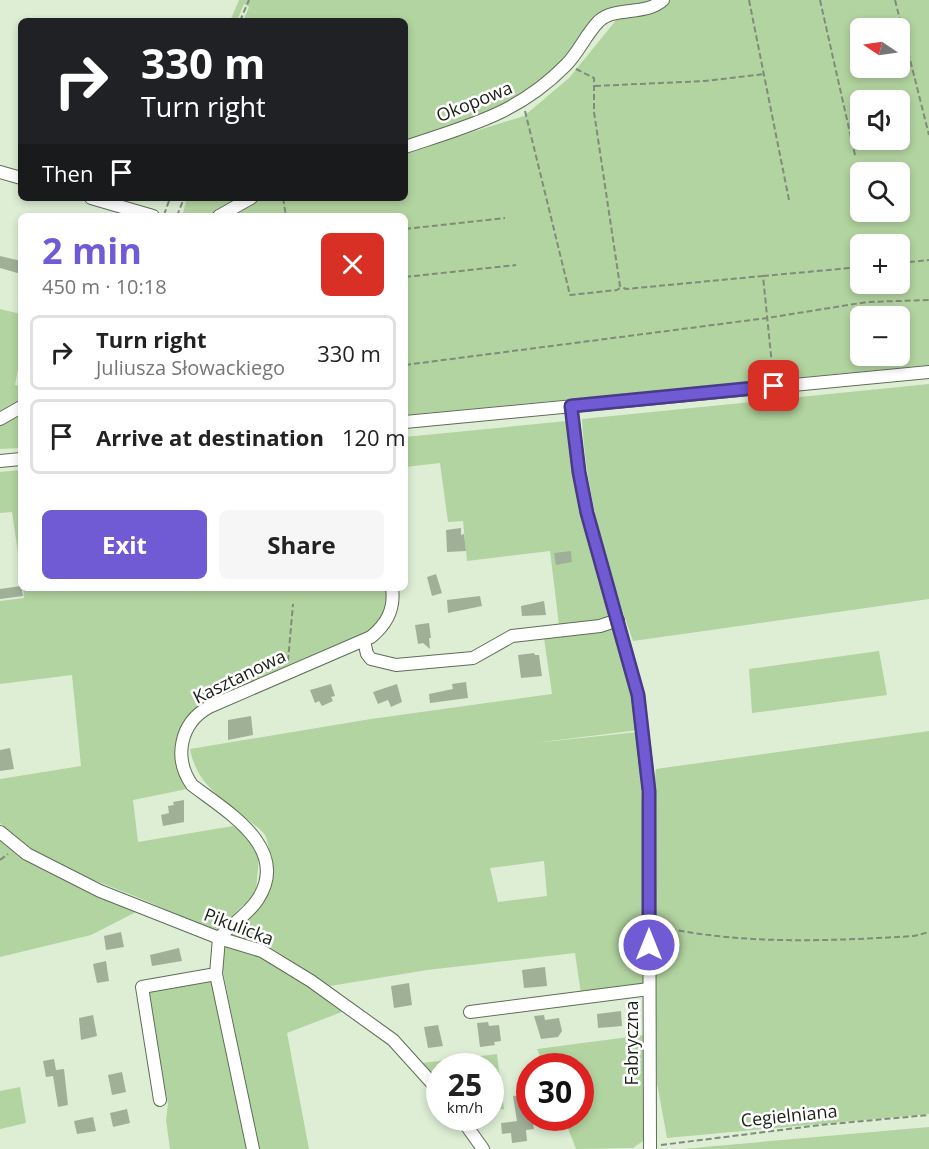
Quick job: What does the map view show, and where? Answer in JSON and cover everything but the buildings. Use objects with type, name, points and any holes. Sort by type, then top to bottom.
[{"type":"street","name":"Okopowa","points":[[408,146],[500,114],[521,103],[567,64],[600,20],[643,10],[663,0]]},
{"type":"street","points":[[0,172],[18,177]]},
{"type":"street","points":[[101,201],[143,213]]},
{"type":"street","points":[[224,213],[246,201]]},
{"type":"street","points":[[408,422],[929,372]]},
{"type":"street","name":"Fabryczna","points":[[571,406],[579,472],[587,513],[638,695],[649,791],[652,1149]]},
{"type":"street","points":[[0,419],[18,409]]},
{"type":"street","points":[[0,461],[18,459]]},
{"type":"street","name":"Kasztanowa","points":[[219,939],[259,899],[265,884],[267,862],[257,839],[192,785],[184,775],[181,744],[189,723],[198,713],[287,672],[364,641],[388,620],[393,606],[392,591]]},
{"type":"street","points":[[364,641],[367,654],[371,658],[396,665],[473,658],[513,636],[600,626],[618,620]]},
{"type":"street","name":"Pikulicka","points":[[0,832],[27,854],[100,891],[219,939],[262,951],[364,1017],[393,1040],[426,1077]]},
{"type":"street","points":[[219,939],[216,974],[253,1149]]},
{"type":"street","points":[[160,1100],[142,987],[216,974]]},
{"type":"street","points":[[470,1012],[649,988]]},
{"type":"street","points":[[470,1131],[483,1149]]},
{"type":"path","points":[[241,18],[249,0]]},
{"type":"path","points":[[749,0],[789,200]]},
{"type":"path","points":[[820,0],[855,155]]},
{"type":"path","points":[[895,0],[929,135]]},
{"type":"path","points":[[567,64],[590,74],[595,86],[594,112],[605,201],[621,287]]},
{"type":"path","points":[[595,86],[705,81],[765,74]]},
{"type":"path","points":[[521,103],[526,112],[570,295],[617,290],[621,287],[850,268]]},
{"type":"path","points":[[408,229],[505,218]]},
{"type":"path","points":[[910,262],[929,260]]},
{"type":"path","points":[[408,277],[516,265]]},
{"type":"path","points":[[763,276],[774,386]]},
{"type":"path","points":[[408,365],[767,318],[867,302],[929,300]]},
{"type":"path","points":[[287,672],[293,604]]},
{"type":"path","points":[[649,924],[704,936],[733,939],[865,939],[914,936],[929,932]]},
{"type":"path","name":"Cegielniana","points":[[652,1149],[662,1144],[929,1115]]},
{"type":"green space","points":[[239,0],[657,0],[615,11],[568,58],[517,100],[487,114],[408,141],[408,18],[244,18],[249,7],[244,4],[238,18],[231,18]]},
{"type":"green space","points":[[671,0],[929,0],[929,365],[408,415],[408,213],[232,213],[257,201],[408,201],[408,152],[524,116],[569,78],[617,19],[660,9]]},
{"type":"green space","points":[[186,201],[238,201],[216,213],[183,213]]},
{"type":"green space","points":[[0,309],[18,313],[18,369],[15,385],[18,386],[18,407],[0,416]]},
{"type":"green space","points":[[929,384],[929,599],[633,641],[599,532],[588,476],[582,419]]},
{"type":"green space","points":[[18,412],[18,448],[0,449],[0,422]]},
{"type":"green space","points":[[567,421],[612,614],[609,619],[559,625],[550,551],[467,561],[463,521],[448,522],[440,463],[408,467],[408,437]]},
{"type":"green space","points":[[18,470],[18,553],[12,512],[0,513],[0,472]]},
{"type":"green space","points":[[23,591],[389,591],[388,608],[368,635],[206,701],[187,720],[177,741],[176,764],[187,789],[133,800],[138,842],[233,826],[245,834],[259,857],[256,891],[250,903],[242,906],[216,933],[51,861],[16,838],[0,823],[0,779],[81,766],[72,675],[0,684],[0,601],[24,598]]},
{"type":"green space","points":[[613,626],[633,686],[639,730],[534,743],[638,732],[643,826],[644,985],[581,994],[575,953],[427,970],[330,986],[270,947],[225,937],[271,872],[269,848],[265,835],[219,797],[204,781],[193,761],[190,749],[371,719],[552,694],[544,638]],"holes":[[[544,861],[547,896],[498,902],[490,868]]]},
{"type":"green space","points":[[879,651],[887,695],[752,713],[749,669]]},
{"type":"green space","points":[[929,731],[929,1114],[667,1138],[657,1083],[652,802],[656,769]]},
{"type":"green space","points":[[0,839],[19,856],[136,912],[91,935],[0,957]]},
{"type":"green space","points":[[223,944],[254,953],[347,1010],[287,1033],[309,1149],[258,1149],[223,971]]},
{"type":"green space","points":[[211,978],[249,1149],[170,1149],[166,1120],[168,1104],[147,991]]},
{"type":"green space","points":[[644,1035],[643,1141],[633,1148],[576,1149],[569,1131],[594,1131],[594,1053],[539,1053],[537,1049]]},
{"type":"green space","points":[[20,1087],[26,1123],[0,1129],[0,1091]]},
{"type":"green space","points":[[929,1127],[929,1149],[682,1149]]},
{"type":"route","points":[[649,945],[649,791],[638,695],[587,513],[579,472],[571,406],[774,386]]}]
